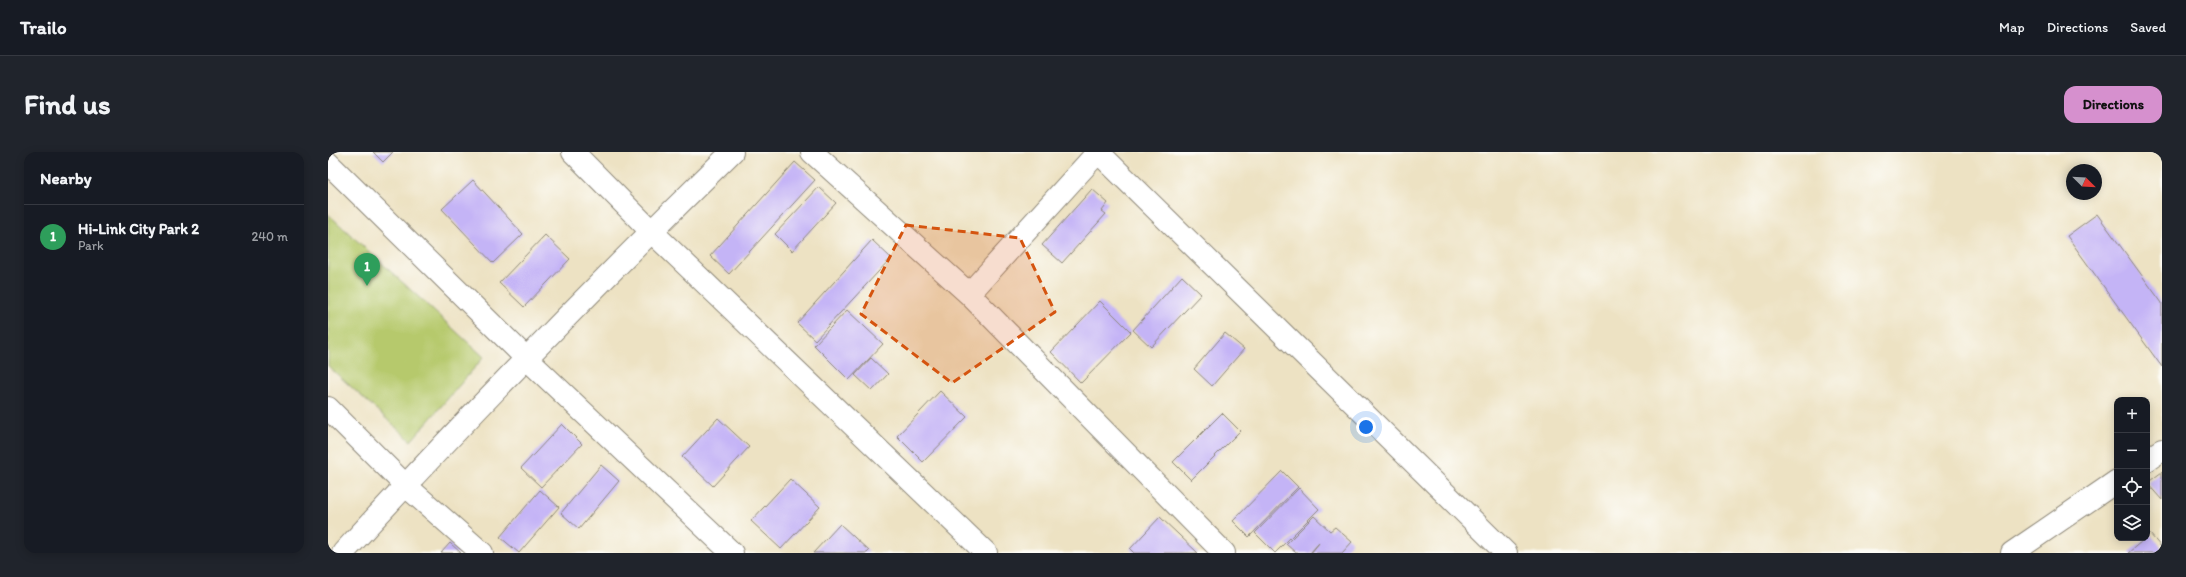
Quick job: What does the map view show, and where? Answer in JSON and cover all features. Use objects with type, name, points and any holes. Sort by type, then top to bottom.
[{"type":"street","points":[[573,152],[651,231],[986,553]]},
{"type":"street","points":[[343,553],[405,485],[527,358],[651,231],[732,152]]},
{"type":"street","points":[[812,152],[969,294],[1224,553]]},
{"type":"street","points":[[969,294],[1098,152],[1506,553]]},
{"type":"street","points":[[328,163],[527,358],[732,553]]},
{"type":"street","points":[[328,408],[405,485],[482,553]]},
{"type":"street","points":[[2150,458],[2162,450]]},
{"type":"street","points":[[2012,553],[2114,483]]},
{"type":"highlighted area","points":[[906,225],[1020,238],[1055,312],[952,383],[861,314]]},
{"type":"green space","points":[[328,214],[484,357],[411,441],[328,366]]},
{"type":"building","points":[[373,152],[393,152],[383,162]]},
{"type":"building","points":[[795,162],[815,180],[729,274],[710,256]]},
{"type":"building","points":[[473,180],[523,234],[493,263],[442,209]]},
{"type":"building","points":[[819,187],[836,203],[792,251],[775,234]]},
{"type":"building","points":[[1092,189],[1108,203],[1102,211],[1106,214],[1062,263],[1042,245]]},
{"type":"building","points":[[2097,214],[2162,303],[2162,367],[2067,236]]},
{"type":"building","points":[[545,235],[570,259],[524,307],[499,283]]},
{"type":"building","points":[[872,240],[891,258],[815,340],[797,323]]},
{"type":"building","points":[[1182,276],[1201,294],[1151,347],[1133,330]]},
{"type":"building","points":[[1100,301],[1131,332],[1081,383],[1051,352]]},
{"type":"building","points":[[847,310],[883,344],[849,380],[814,345]]},
{"type":"building","points":[[1225,333],[1244,349],[1212,386],[1194,369]]},
{"type":"building","points":[[871,358],[888,374],[872,391],[855,375]]},
{"type":"building","points":[[940,391],[967,417],[923,462],[897,436]]},
{"type":"building","points":[[1222,413],[1240,431],[1191,480],[1173,462]]},
{"type":"building","points":[[718,418],[749,447],[713,486],[682,457]]},
{"type":"building","points":[[562,424],[582,444],[541,487],[521,468]]},
{"type":"building","points":[[601,465],[619,481],[579,529],[561,513]]},
{"type":"building","points":[[1282,471],[1298,487],[1249,537],[1233,521]]},
{"type":"building","points":[[2162,472],[2162,500],[2150,486],[2150,481]]},
{"type":"building","points":[[790,479],[820,507],[781,549],[751,521]]},
{"type":"building","points":[[1299,488],[1319,509],[1275,553],[1255,533]]},
{"type":"building","points":[[540,490],[559,507],[519,553],[500,537]]},
{"type":"building","points":[[1314,516],[1330,531],[1335,527],[1352,542],[1342,553],[1311,553],[1319,543],[1310,553],[1296,553],[1286,544]]},
{"type":"building","points":[[1160,517],[1198,553],[1134,553],[1130,549]]},
{"type":"building","points":[[840,524],[869,551],[867,553],[813,553]]},
{"type":"building","points":[[2150,534],[2162,548],[2162,553],[2128,553],[2142,541],[2150,541]]},
{"type":"building","points":[[450,543],[461,553],[441,553]]},
{"type":"place","name":"Hi-Link City Park 2","points":[[367,286]]}]
